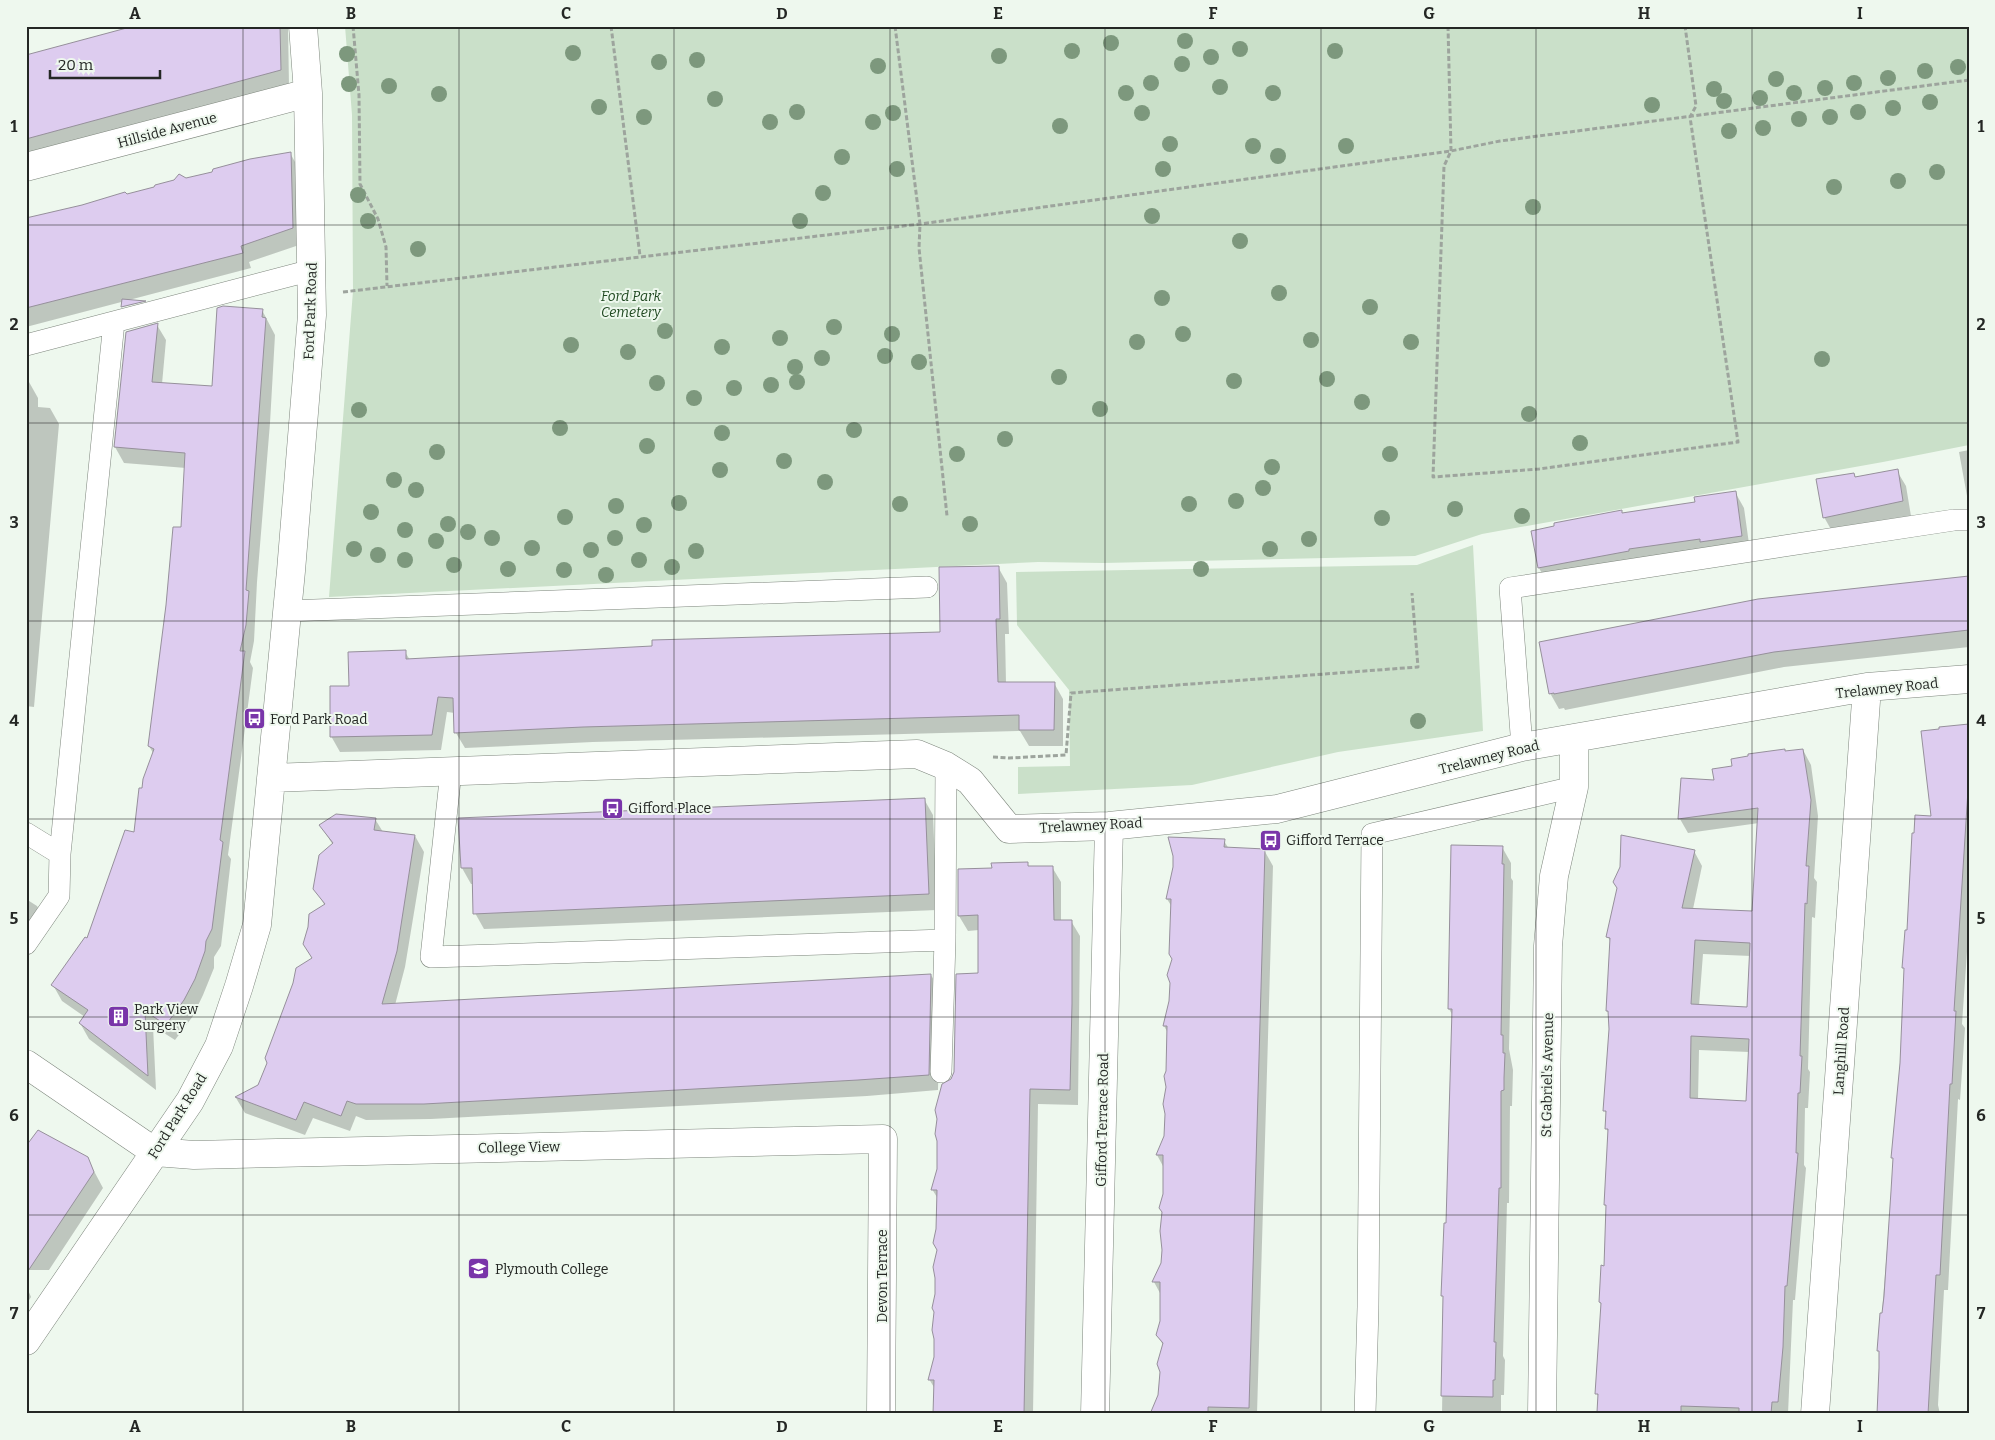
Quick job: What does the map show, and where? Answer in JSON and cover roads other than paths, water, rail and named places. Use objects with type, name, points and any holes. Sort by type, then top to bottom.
[{"type":"street","name":"Ford Park Road","points":[[26,1341],[190,1101],[219,1046],[239,986],[256,925],[287,611],[312,325],[308,94],[303,26]]},
{"type":"street","name":"Hillside Avenue","points":[[26,167],[308,94]]},
{"type":"street","name":"Trelawney Road","points":[[946,766],[970,781],[1009,829],[1109,826],[1277,809],[1522,747],[1867,687],[1969,679]]},
{"type":"street","name":"Langhill Road","points":[[1815,1414],[1867,687]]},
{"type":"street","name":"St Gabriel's Avenue","points":[[1542,1414],[1548,946],[1554,876],[1574,787],[1574,738]]},
{"type":"street","points":[[271,778],[917,754],[946,766]]},
{"type":"street","name":"Gifford Terrace Road","points":[[1095,1414],[1109,826]]},
{"type":"street","points":[[26,1064],[155,1152]]},
{"type":"street","name":"College View","points":[[155,1152],[203,1155],[883,1139]]},
{"type":"street","name":"Devon Terrace","points":[[881,1414],[883,1139]]},
{"type":"lane","points":[[26,345],[114,322],[312,283]]},
{"type":"lane","points":[[26,944],[59,896],[60,854],[114,322]]},
{"type":"lane","points":[[1522,747],[1510,588],[1954,520],[1969,520]]},
{"type":"lane","points":[[287,611],[927,587]]},
{"type":"lane","points":[[941,1072],[945,940],[946,766]]},
{"type":"lane","points":[[451,771],[431,957],[945,940]]},
{"type":"lane","points":[[1365,1414],[1368,1297],[1372,834],[1574,787]]},
{"type":"lane","points":[[26,833],[60,854]]},
{"type":"place","name":"Ford Park Road","points":[[254,719]]},
{"type":"place","name":"Gifford Place","points":[[612,808]]},
{"type":"place","name":"Gifford Terrace","points":[[1270,840]]},
{"type":"place","name":"Park View Surgery","points":[[118,1017]]},
{"type":"place","name":"Plymouth College","points":[[479,1269]]},
{"type":"park label","name":"Ford Park Cemetery","points":[[631,304]]}]
